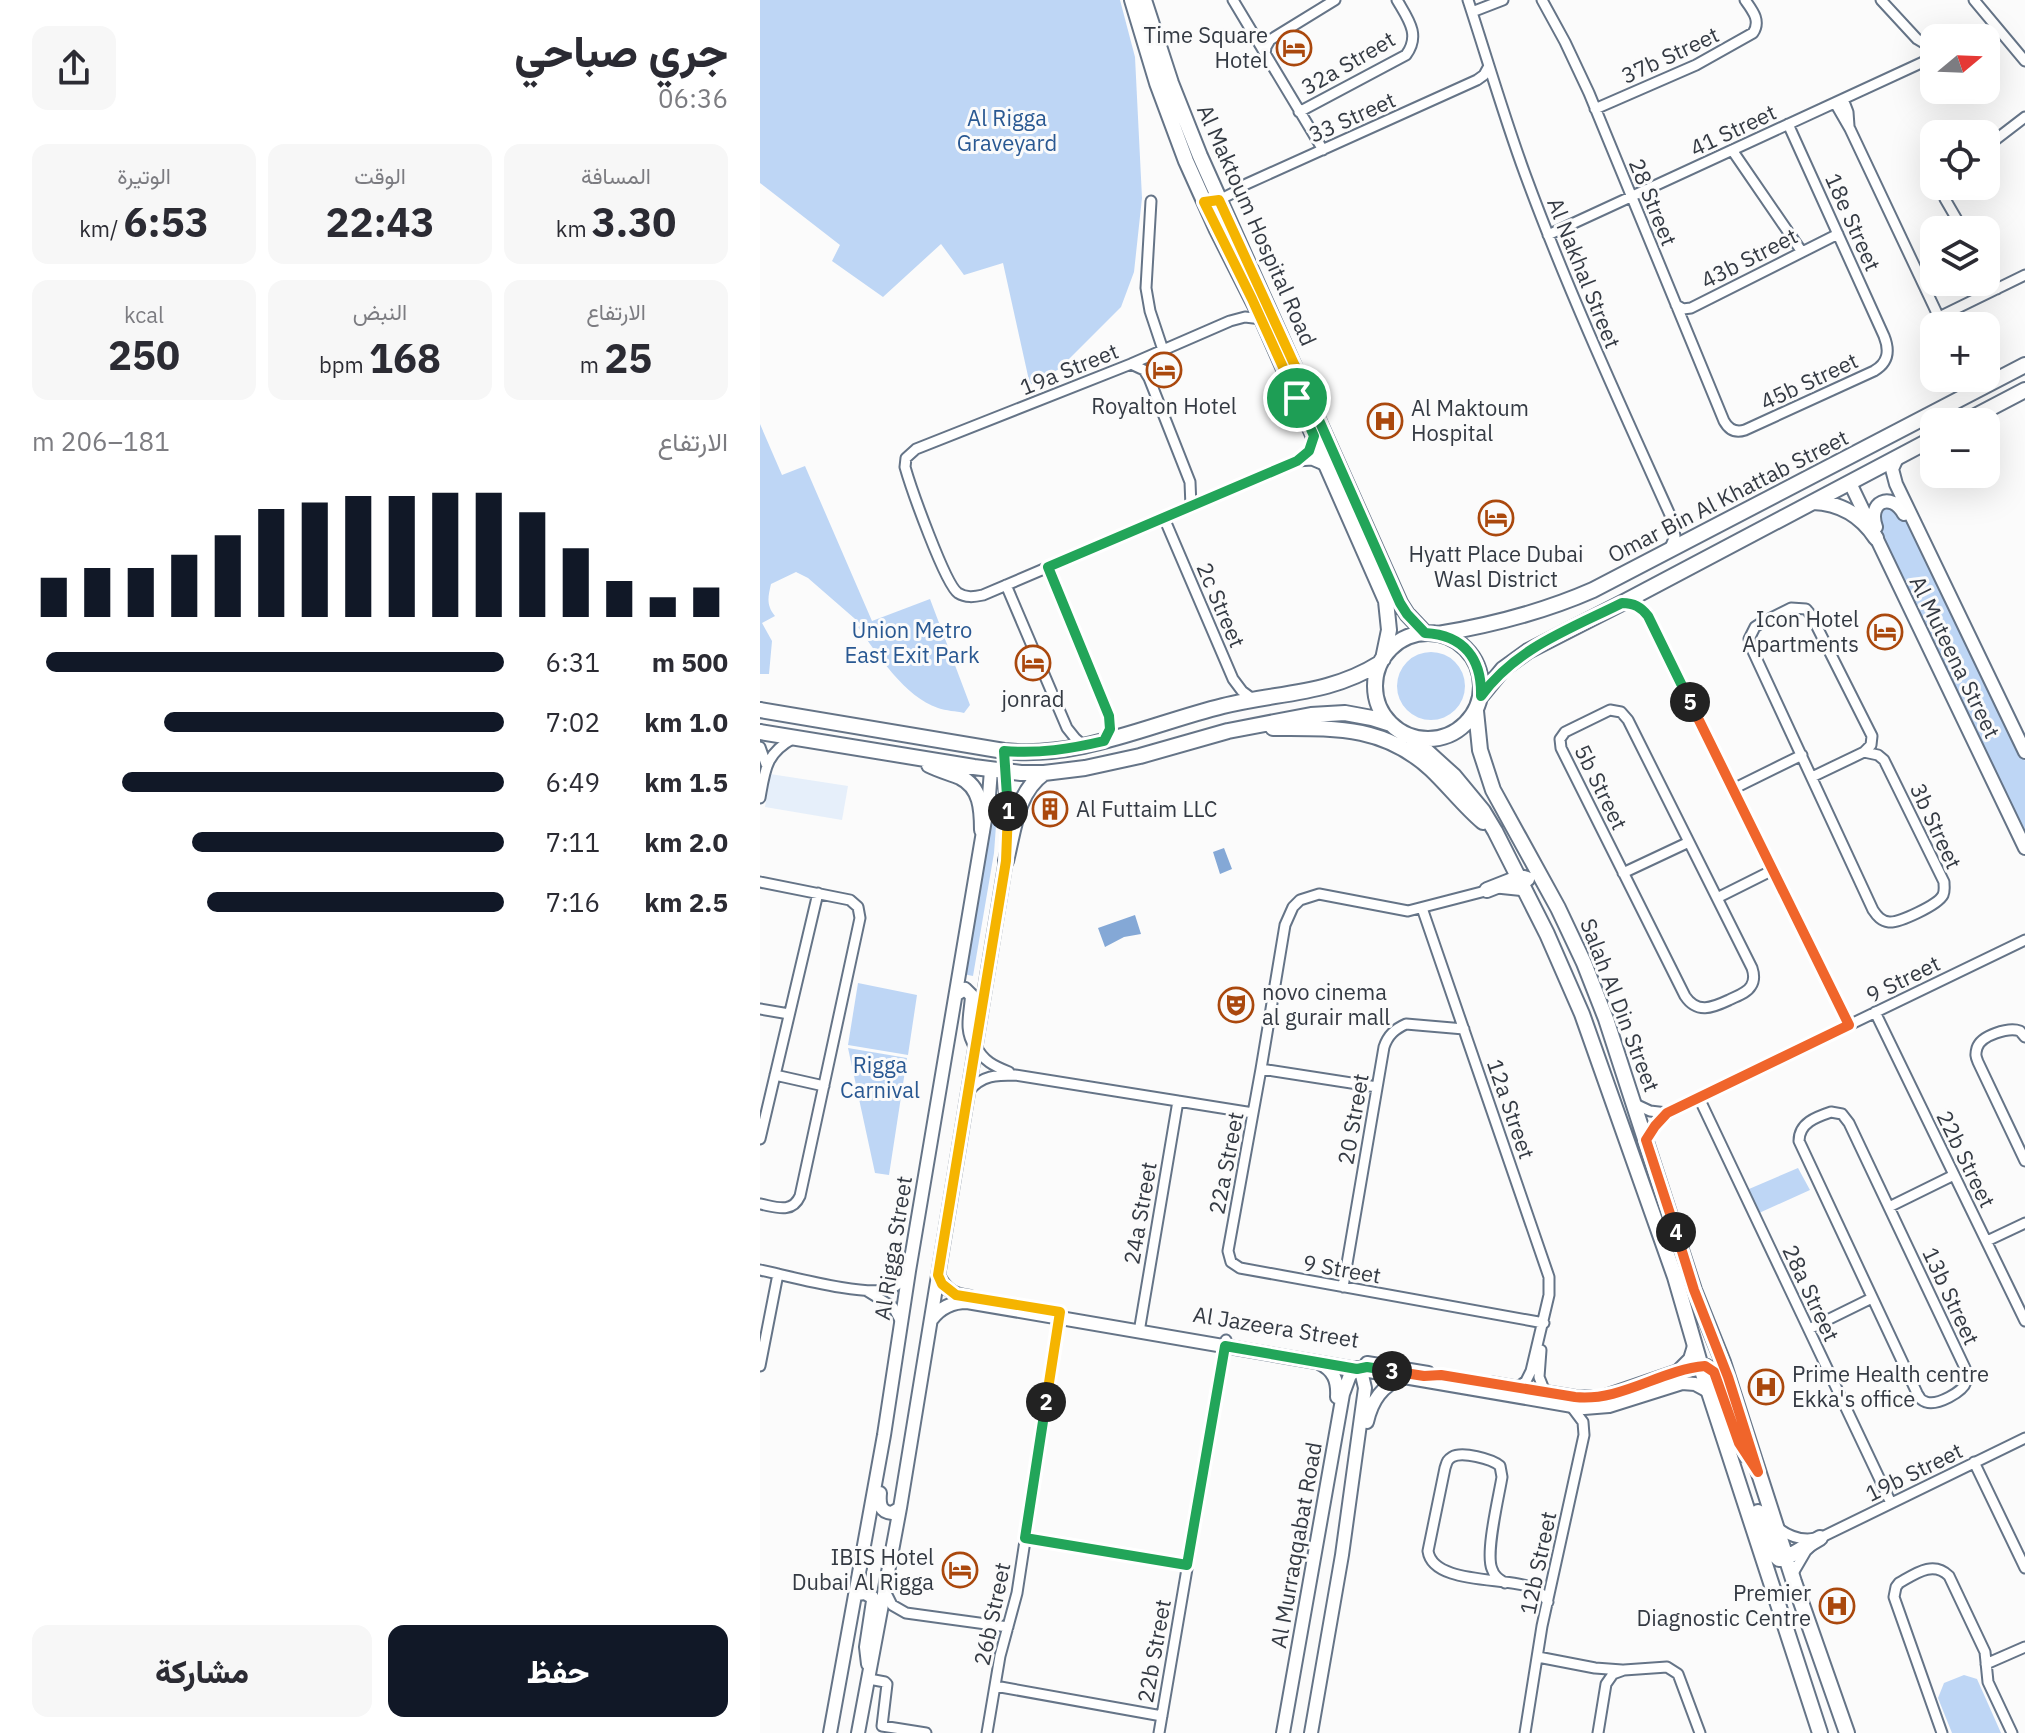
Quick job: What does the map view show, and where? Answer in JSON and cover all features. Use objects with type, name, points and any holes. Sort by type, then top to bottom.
[{"type":"main road","name":"Al Maktoum Hospital Road","points":[[1132,0],[1171,122],[1213,198],[1307,393],[1400,603],[1407,614],[1432,633]]},
{"type":"main road","name":"Al Maktoum Hospital Road","points":[[1144,0],[1213,198],[1262,319],[1386,601],[1389,630],[1382,661]]},
{"type":"main road","name":"Omar Bin Al Khattab Street","points":[[1432,633],[1499,623],[1547,609],[1593,590],[2025,365]]},
{"type":"main road","points":[[1991,408],[2025,390]]},
{"type":"main road","points":[[1850,483],[1849,477],[1854,467],[1901,439],[1911,426]]},
{"type":"main road","name":"Omar Bin Al Khattab Street","points":[[1478,704],[1491,682],[1515,659],[1542,643],[1920,446]]},
{"type":"main road","points":[[1812,502],[1832,504],[1852,512],[1870,527],[1876,538]]},
{"type":"main road","points":[[760,710],[1004,751],[1038,753],[1104,741],[1204,711],[1326,687],[1359,675],[1382,661],[1405,639],[1432,633],[1454,639],[1467,650],[1481,680],[1478,704],[1468,721],[1459,730],[1436,739],[1411,737],[1391,724],[1362,716],[1328,713],[1294,717],[1200,738],[1098,766],[1044,773],[997,770],[760,732]]},
{"type":"main road","points":[[1382,661],[1375,689],[1383,714],[1391,724]]},
{"type":"main road","name":"Salah Al Din Street","points":[[1478,704],[1480,750],[1493,790],[1542,878],[1579,953],[1606,1019],[1694,1290],[1728,1377],[1847,1733]]},
{"type":"main road","points":[[1244,728],[1335,728],[1379,738],[1405,750],[1429,767],[1467,808],[1495,831]]},
{"type":"main road","name":"Salah Al Din Street","points":[[1411,737],[1454,776],[1483,811],[1512,861],[1561,964],[1597,1054],[1675,1277],[1700,1366],[1820,1733]]},
{"type":"main road","points":[[988,748],[997,770]]},
{"type":"main road","points":[[997,770],[1004,751]]},
{"type":"main road","points":[[919,757],[934,768],[972,786],[981,802],[982,830]]},
{"type":"main road","points":[[1006,861],[1021,801],[1029,786],[1044,773]]},
{"type":"main road","points":[[1487,890],[1534,884],[1566,943],[1579,953]]},
{"type":"main road","points":[[1669,1376],[1700,1366],[1714,1372],[1739,1443],[1758,1472]]},
{"type":"main road","points":[[1728,1451],[1742,1471],[1773,1553],[1779,1559],[1820,1538]]},
{"type":"street","points":[[1233,0],[1323,150]]},
{"type":"street","points":[[1265,55],[1270,40],[1335,0]]},
{"type":"street","name":"32a Street","points":[[1299,112],[1406,55],[1411,48],[1413,30],[1397,0]]},
{"type":"street","name":"Al Nakhal Street","points":[[1468,0],[1514,145],[1548,235],[1671,517],[1675,536],[1667,553]]},
{"type":"street","points":[[1472,12],[1503,0]]},
{"type":"street","name":"37b Street","points":[[1595,109],[1696,65],[1748,37],[1756,28],[1755,16],[1745,0]]},
{"type":"street","points":[[1881,0],[1920,41]]},
{"type":"street","points":[[1975,0],[1994,24]]},
{"type":"street","name":"28 Street","points":[[1547,2],[1595,109],[1724,421]]},
{"type":"street","points":[[2000,32],[2025,61]]},
{"type":"street","points":[[1254,37],[1270,40]]},
{"type":"street","points":[[1917,39],[1920,49]]},
{"type":"street","name":"41 Street","points":[[1548,235],[1920,64]]},
{"type":"street","name":"33 Street","points":[[1213,198],[1477,80],[1489,66]]},
{"type":"street","points":[[1477,80],[1495,85]]},
{"type":"street","points":[[1839,101],[1848,113],[1850,129],[1936,312]]},
{"type":"street","points":[[2000,136],[2025,117]]},
{"type":"street","name":"18e Street","points":[[1788,124],[1884,336]]},
{"type":"street","points":[[1732,150],[1802,252]]},
{"type":"street","points":[[1151,201],[1146,288],[1163,350]]},
{"type":"street","name":"43b Street","points":[[1676,305],[1683,309],[1691,308],[1838,234]]},
{"type":"street","points":[[2000,288],[2025,275]]},
{"type":"street","points":[[1958,312],[1985,296]]},
{"type":"street","name":"19a Street","points":[[1006,585],[974,597],[957,592],[946,576],[906,472],[906,458],[916,449],[1131,364],[1230,321],[1245,317],[1262,319]]},
{"type":"street","name":"45b Street","points":[[1724,421],[1730,429],[1745,430],[1874,371],[1886,360],[1888,352],[1884,336]]},
{"type":"street","points":[[1131,364],[1140,367],[1149,378],[1190,482],[1191,507]]},
{"type":"street","points":[[1084,746],[1067,728],[1006,585],[1297,461],[1309,451],[1314,436]]},
{"type":"street","name":"Al Muteena Street","points":[[1897,458],[1892,475],[2025,752]]},
{"type":"street","points":[[1297,461],[1312,460],[1326,466]]},
{"type":"street","name":"Al Muteena Street","points":[[1850,483],[2025,848]]},
{"type":"street","points":[[1894,576],[1873,518],[1877,506],[1890,501],[1902,510],[1936,579],[1948,593]]},
{"type":"street","name":"2c Street","points":[[1164,518],[1233,679],[1254,700]]},
{"type":"street","points":[[1048,567],[1109,716],[1110,729],[1104,741]]},
{"type":"street","points":[[1648,616],[1647,601],[1653,587]]},
{"type":"street","points":[[1622,603],[1637,605],[1648,616],[1849,1025]]},
{"type":"street","name":"3b Street","points":[[1798,607],[1806,609],[1870,731],[1872,741],[1864,752],[1878,755],[1884,760],[1944,882],[1939,901],[1899,921],[1887,922],[1876,915],[1755,657],[1749,639],[1755,627],[1784,611],[1798,607]]},
{"type":"street","name":"5b Street","points":[[1615,710],[1625,715],[1689,842],[1752,968],[1754,979],[1749,990],[1714,1007],[1702,1009],[1685,996],[1623,873],[1560,744],[1565,732],[1604,712],[1615,710]]},
{"type":"street","points":[[760,798],[766,764],[778,748],[794,738]]},
{"type":"street","points":[[760,747],[766,764]]},
{"type":"street","points":[[1812,777],[1864,752]]},
{"type":"street","points":[[1733,789],[1802,755]]},
{"type":"street","points":[[858,1733],[900,1508],[1006,861],[1008,814],[997,770]]},
{"type":"street","name":"Al Rigga Street","points":[[831,1728],[884,1435],[982,830],[997,770]]},
{"type":"street","points":[[1623,873],[1689,842]]},
{"type":"street","points":[[1422,908],[1487,890],[1502,878],[1512,861]]},
{"type":"street","points":[[1717,898],[1773,870]]},
{"type":"street","points":[[760,882],[844,898],[854,903],[860,913],[798,1201],[786,1209],[760,1204]]},
{"type":"street","points":[[760,1139],[818,893]]},
{"type":"street","name":"22a Street","points":[[1231,1262],[1228,1246],[1288,915],[1309,895],[1319,894],[1408,911],[1422,908]]},
{"type":"street","name":"12a Street","points":[[1422,908],[1547,1269],[1549,1295],[1539,1377],[1545,1392]]},
{"type":"street","name":"9 Street","points":[[1646,1140],[1667,1113],[2025,940]]},
{"type":"street","points":[[957,994],[965,989],[972,996],[968,1029],[979,1054],[991,1065],[1015,1075]]},
{"type":"street","points":[[760,1009],[789,1014]]},
{"type":"street","name":"22b Street","points":[[1875,1012],[2025,1321]]},
{"type":"street","name":"20 Street","points":[[1343,1287],[1384,1047],[1392,1032],[1399,1027],[1415,1024],[1464,1029]]},
{"type":"street","points":[[2024,1156],[1976,1052],[1980,1042],[2004,1030],[2015,1029],[2025,1037]]},
{"type":"street","points":[[1261,1069],[1377,1087]]},
{"type":"street","points":[[775,1075],[824,1086]]},
{"type":"street","points":[[968,1092],[981,1079],[1015,1075],[1253,1113]]},
{"type":"street","name":"28a Street","points":[[1699,1098],[1891,1503]]},
{"type":"street","name":"24a Street","points":[[1139,1328],[1178,1101]]},
{"type":"street","points":[[1635,1104],[1650,1111],[1667,1113]]},
{"type":"street","name":"13b Street","points":[[1831,1112],[1846,1118],[1965,1368],[1965,1386],[1936,1402],[1927,1403],[1919,1397],[1872,1298],[1799,1141],[1804,1125],[1831,1112]]},
{"type":"street","points":[[1889,1207],[1954,1175]]},
{"type":"street","points":[[1987,1241],[2025,1223]]},
{"type":"street","name":"9 Street","points":[[1231,1262],[1245,1270],[1544,1323]]},
{"type":"street","points":[[760,1270],[867,1291],[889,1289],[909,1271]]},
{"type":"street","points":[[760,1366],[778,1274]]},
{"type":"street","name":"Al Jazeera Street","points":[[938,1275],[942,1284],[956,1295],[1584,1408],[1609,1406],[1682,1383],[1695,1384],[1708,1391]]},
{"type":"street","points":[[867,1291],[893,1307],[901,1322]]},
{"type":"street","points":[[1809,1329],[1872,1298]]},
{"type":"street","name":"Al Jazeera Street","points":[[931,1320],[945,1307],[962,1302],[1060,1315]]},
{"type":"street","name":"26b Street","points":[[987,1733],[1002,1646],[1015,1605],[1060,1315]]},
{"type":"street","name":"12a Street","points":[[1517,1388],[1529,1376],[1544,1323]]},
{"type":"street","name":"22b Street","points":[[1159,1733],[1226,1343]]},
{"type":"street","name":"Al Jazeera Street","points":[[1226,1343],[1346,1359],[1584,1398],[1602,1397],[1669,1376]]},
{"type":"street","points":[[1669,1376],[1686,1365],[1694,1346]]},
{"type":"street","points":[[1346,1359],[1357,1369],[1367,1367],[1424,1376],[1441,1375]]},
{"type":"street","points":[[1316,1362],[1331,1371],[1338,1387],[1333,1429],[1335,1440]]},
{"type":"street","name":"Al Murraqqabat Road","points":[[1283,1733],[1344,1386],[1357,1369],[1364,1379],[1365,1388],[1342,1555],[1311,1733]]},
{"type":"street","points":[[1357,1451],[1373,1402],[1385,1387],[1403,1377]]},
{"type":"street","name":"12b Street","points":[[1525,1733],[1542,1626],[1584,1435],[1580,1416],[1571,1406]]},
{"type":"street","points":[[1332,1460],[1344,1417],[1355,1416],[1358,1424],[1344,1508],[1342,1555]]},
{"type":"street","points":[[884,1435],[887,1453],[880,1506],[887,1513],[900,1508]]},
{"type":"street","name":"19b Street","points":[[1792,1575],[1800,1558],[1820,1538],[2025,1438]]},
{"type":"street","points":[[1505,1583],[1492,1571],[1490,1557],[1502,1471],[1491,1460],[1455,1455],[1446,1462],[1429,1559],[1439,1568],[1465,1576],[1505,1583],[1529,1586],[1540,1592],[1548,1602]]},
{"type":"street","points":[[1974,1462],[2025,1568]]},
{"type":"street","points":[[1776,1527],[1792,1537],[1820,1538]]},
{"type":"street","points":[[1025,1538],[1187,1565]]},
{"type":"street","points":[[1465,1576],[1480,1570],[1490,1557]]},
{"type":"street","points":[[1942,1733],[1894,1592],[1903,1581],[1933,1568],[1949,1576],[1982,1647],[1988,1682],[2012,1733]]},
{"type":"street","points":[[1529,1586],[1554,1574]]},
{"type":"street","points":[[885,1591],[892,1605],[906,1613],[1008,1627]]},
{"type":"street","points":[[856,1594],[869,1594],[873,1601],[866,1647],[870,1675]]},
{"type":"street","points":[[1986,1664],[2025,1647]]},
{"type":"street","points":[[1538,1657],[1595,1668],[1673,1669],[1681,1680],[1700,1733]]},
{"type":"street","points":[[1595,1668],[1606,1684]]},
{"type":"street","points":[[1598,1733],[1606,1684],[1613,1674],[1624,1670]]},
{"type":"street","points":[[870,1675],[887,1684],[882,1726],[926,1733]]},
{"type":"street","points":[[995,1686],[1162,1716]]},
{"type":"street","points":[[820,1733],[831,1728]]},
{"type":"shaded area","points":[[770,774],[848,786],[842,820],[765,807]]},
{"type":"shaded area","points":[[1224,848],[1232,869],[1220,874],[1213,852]]},
{"type":"shaded area","points":[[1135,915],[1141,934],[1124,937],[1105,947],[1098,928]]},
{"type":"green space","name":"Al Rigga Graveyard","points":[[760,0],[1120,0],[1135,57],[1142,198],[1134,272],[1121,307],[1059,369],[1030,385],[1003,263],[964,275],[941,244],[883,297],[832,261],[840,245],[760,183]]},
{"type":"green space","name":"Union Metro East Exit Park","points":[[760,424],[782,475],[805,466],[872,621],[930,599],[970,705],[964,713],[938,708],[914,695],[883,662],[858,627],[862,625],[808,578],[796,572],[771,584],[768,601],[775,616],[762,623],[772,641],[769,674],[760,674]]},
{"type":"green space","points":[[1898,498],[2025,761],[2025,846],[1864,515]]},
{"type":"green space","points":[[1431,652],[1455,662],[1465,686],[1455,710],[1431,720],[1407,710],[1397,686],[1407,662]]},
{"type":"green space","points":[[992,797],[998,798],[994,853],[973,976],[963,974]]},
{"type":"green space","points":[[858,983],[917,995],[908,1055],[848,1045]]},
{"type":"green space","name":"Rigga Carnival","points":[[848,1048],[907,1058],[889,1175],[875,1173]]},
{"type":"green space","points":[[1798,1168],[1810,1190],[1759,1213],[1749,1189]]},
{"type":"green space","points":[[1964,1675],[1977,1679],[2001,1733],[1952,1733],[1938,1698],[1944,1683]]},
{"type":"place","name":"Time Square Hotel","points":[[1294,48]]},
{"type":"place","name":"Royalton Hotel","points":[[1164,370]]},
{"type":"place","name":"Al Maktoum Hospital","points":[[1385,421]]},
{"type":"place","name":"Hyatt Place Dubai Wasl District","points":[[1496,518]]},
{"type":"place","name":"Icon Hotel Apartments","points":[[1885,632]]},
{"type":"place","name":"jonrad","points":[[1033,663]]},
{"type":"place","name":"Al Futtaim LLC","points":[[1050,809]]},
{"type":"place","name":"novo cinema al gurair mall","points":[[1236,1005]]},
{"type":"place","name":"Prime Health centre Ekka's office","points":[[1766,1387]]},
{"type":"place","name":"IBIS Hotel Dubai Al Rigga","points":[[960,1570]]},
{"type":"place","name":"Premier Diagnostic Centre","points":[[1837,1606]]},
{"type":"route","points":[[1219,200],[1400,603],[1425,633],[1454,639],[1467,650],[1481,680],[1481,696],[1503,669],[1542,643],[1622,603],[1637,605],[1644,610],[1849,1025],[1667,1113],[1646,1140],[1694,1290],[1718,1348],[1758,1472],[1739,1443],[1714,1372],[1705,1366],[1611,1395],[1584,1398],[1441,1375],[1424,1376],[1367,1367],[1357,1369],[1225,1346],[1187,1565],[1025,1538],[1060,1312],[956,1295],[942,1284],[938,1275],[1006,861],[1008,823],[1004,751],[1038,753],[1104,741],[1111,723],[1048,567],[1304,457],[1314,436],[1297,398],[1204,202],[1219,200]]}]
